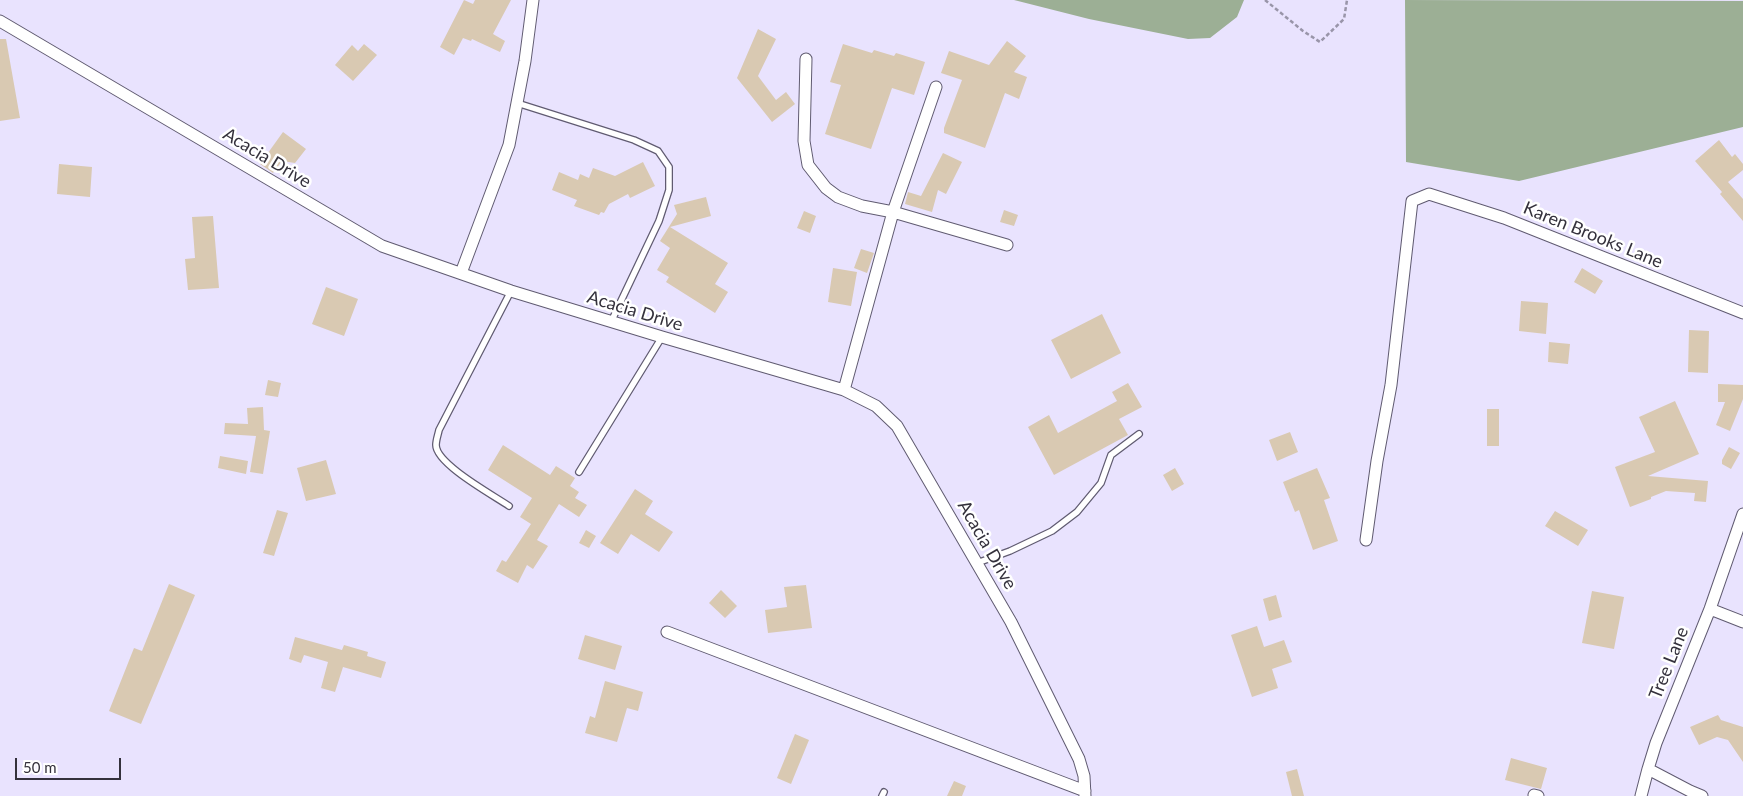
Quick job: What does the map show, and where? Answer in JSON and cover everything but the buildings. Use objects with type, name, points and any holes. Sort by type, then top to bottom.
[{"type":"street","points":[[461,273],[510,144],[525,62],[533,0]]},
{"type":"street","name":"Acacia Drive","points":[[0,21],[382,246],[511,292],[844,390],[876,406],[897,426],[1011,622],[1079,759],[1084,776],[1085,793]]},
{"type":"street","points":[[806,59],[804,141],[808,165],[826,188],[838,197],[862,206],[893,212],[1007,245]]},
{"type":"street","points":[[844,390],[893,212],[936,87]]},
{"type":"street","name":"Karen Brooks Lane","points":[[1366,540],[1377,461],[1391,385],[1412,201],[1429,194],[1504,218],[1743,313]]},
{"type":"street","name":"Tree Lane","points":[[1641,796],[1656,743],[1710,609],[1743,514]]},
{"type":"street","points":[[1710,609],[1743,622]]},
{"type":"street","points":[[667,632],[1085,793]]},
{"type":"street","points":[[1648,768],[1702,796]]},
{"type":"lane","points":[[517,103],[634,140],[658,151],[669,167],[668,190],[659,221],[611,322]]},
{"type":"lane","points":[[509,506],[458,472],[441,458],[436,446],[439,430],[511,292]]},
{"type":"lane","points":[[579,472],[662,337]]},
{"type":"lane","points":[[977,563],[1052,531],[1077,512],[1101,483],[1111,455],[1139,434]]},
{"type":"path","points":[[1265,0],[1303,31],[1320,42],[1344,18],[1347,0]]},
{"type":"green space","points":[[1014,0],[1244,0],[1237,17],[1210,38],[1188,39],[1089,19]]},
{"type":"green space","points":[[1405,0],[1743,1],[1743,127],[1519,181],[1406,162]]}]
